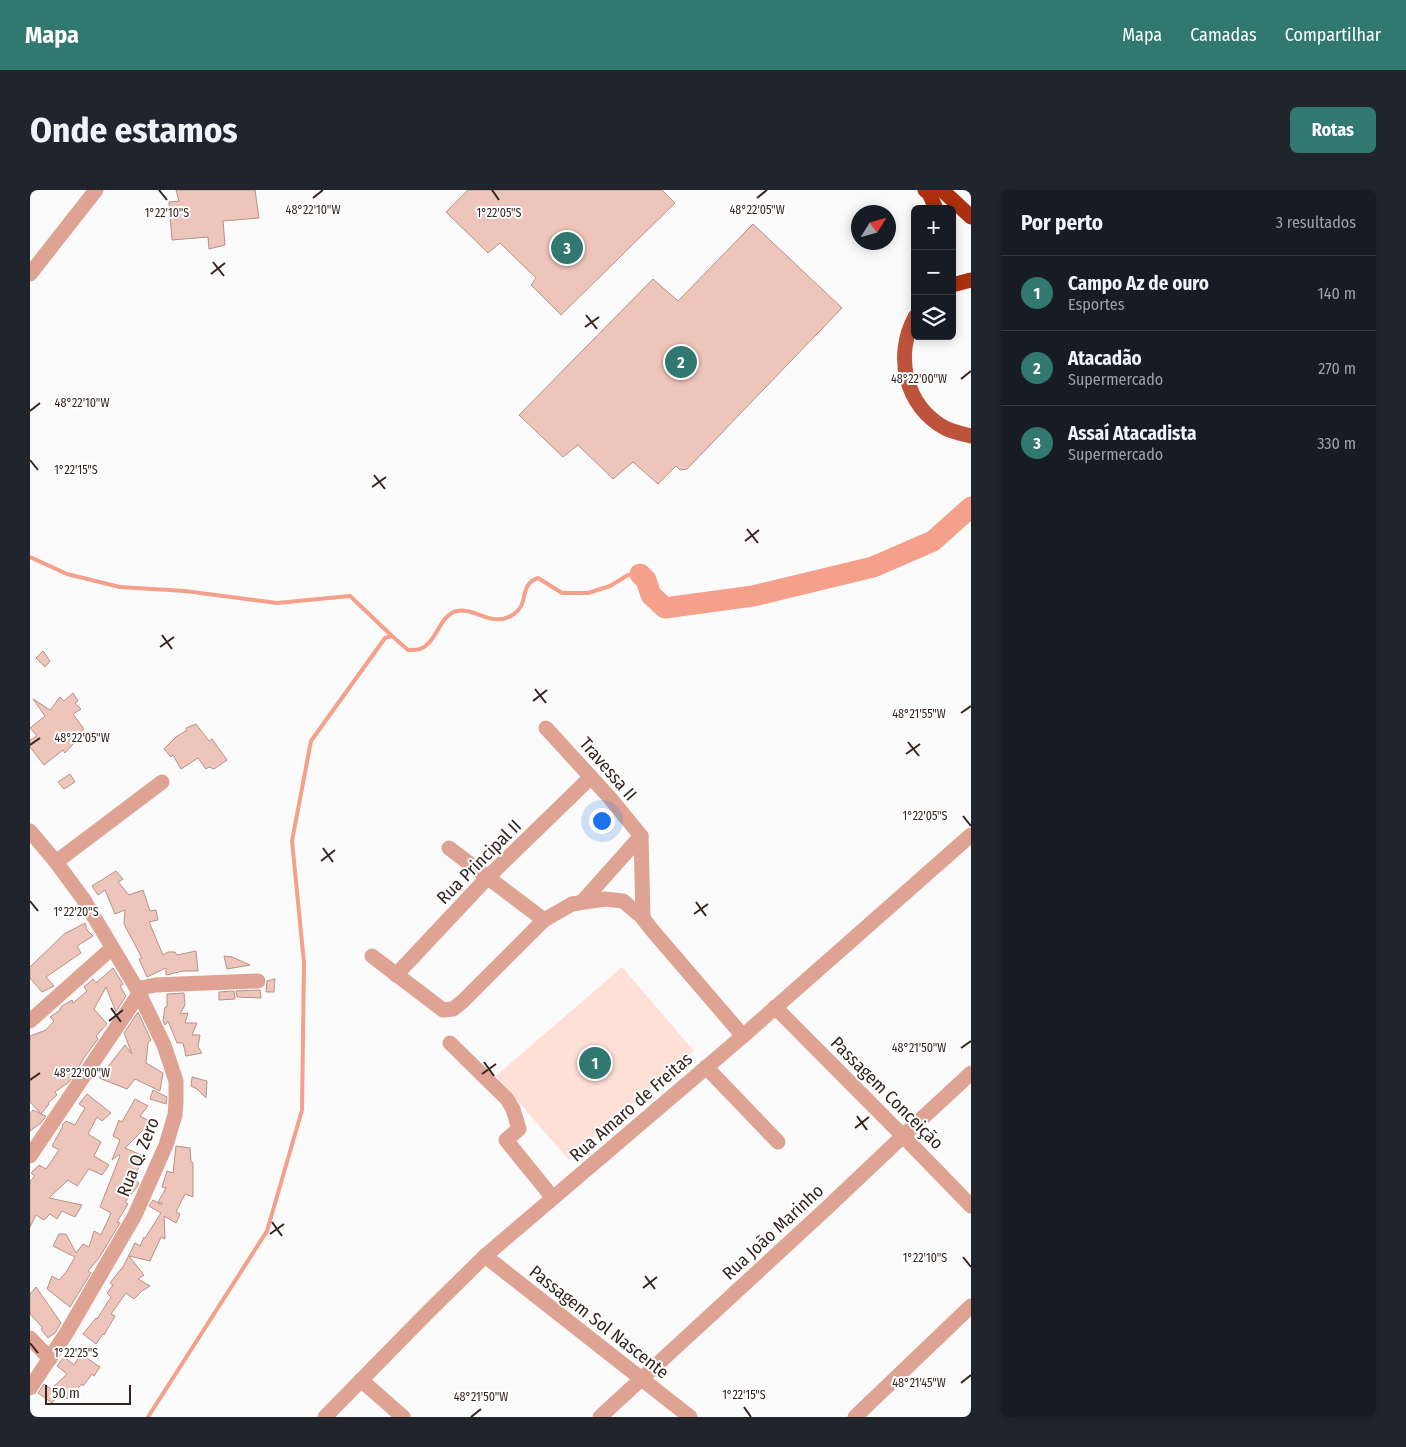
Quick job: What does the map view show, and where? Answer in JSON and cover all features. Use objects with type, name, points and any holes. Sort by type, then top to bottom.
[{"type":"highway","points":[[926,190],[934,205]]},
{"type":"highway","points":[[942,190],[971,217]]},
{"type":"highway","points":[[956,284],[971,280]]},
{"type":"main road","points":[[911,326],[906,338],[904,361],[905,373],[913,396],[927,415],[936,422],[946,429],[970,436]]},
{"type":"street","points":[[30,274],[96,190]]},
{"type":"street","name":"Travessa II","points":[[546,728],[641,836]]},
{"type":"street","name":"Rua Principal II","points":[[396,975],[488,877],[591,777]]},
{"type":"street","points":[[56,862],[162,782]]},
{"type":"street","name":"Rua Amaro de Freitas","points":[[325,1417],[485,1256],[743,1036],[971,835]]},
{"type":"street","points":[[582,902],[641,836]]},
{"type":"street","points":[[641,836],[642,917]]},
{"type":"street","name":"Rua Q. Zero","points":[[30,1388],[50,1359],[135,1215],[166,1145],[175,1114],[176,1101],[176,1081],[164,1045],[138,992],[84,900],[56,862],[33,842]]},
{"type":"street","points":[[449,848],[544,920]]},
{"type":"street","points":[[372,956],[443,1010],[453,1008],[462,1002],[544,920],[572,904],[605,899],[623,901],[642,917],[743,1036]]},
{"type":"street","points":[[30,1021],[112,948]]},
{"type":"street","points":[[30,1156],[138,992],[155,985],[258,981]]},
{"type":"street","name":"Passagem Conceição","points":[[775,1007],[971,1206]]},
{"type":"street","points":[[450,1043],[507,1099],[513,1109],[519,1129],[506,1140],[553,1198]]},
{"type":"street","points":[[706,1067],[778,1142]]},
{"type":"street","name":"Rua João Marinho","points":[[600,1417],[971,1074]]},
{"type":"street","name":"Passagem Sol Nascente","points":[[485,1256],[690,1417]]},
{"type":"street","points":[[855,1417],[971,1306]]},
{"type":"street","points":[[30,1338],[50,1359]]},
{"type":"street","points":[[361,1380],[403,1417]]},
{"type":"shaded area","points":[[622,967],[694,1051],[568,1159],[496,1076]]},
{"type":"building","points":[[176,190],[255,190],[259,218],[223,221],[225,245],[209,249],[208,237],[172,240],[169,202],[179,201]]},
{"type":"building","points":[[468,190],[662,190],[675,203],[561,315],[531,285],[536,278],[500,243],[488,253],[446,212]]},
{"type":"building","points":[[753,224],[842,308],[687,469],[680,470],[676,466],[658,484],[633,462],[613,479],[578,445],[563,457],[519,415],[653,279],[678,301]]},
{"type":"building","points":[[43,651],[50,661],[45,667],[36,658]]},
{"type":"building","points":[[73,693],[78,701],[75,703],[81,709],[73,714],[84,729],[71,739],[74,743],[65,753],[63,750],[44,765],[30,747],[30,740],[37,736],[30,728],[45,716],[33,699],[50,710],[60,697],[64,701]]},
{"type":"building","points":[[196,724],[209,741],[212,739],[227,760],[214,769],[209,767],[206,769],[198,758],[181,769],[173,755],[171,757],[164,749],[176,737],[187,730],[186,728]]},
{"type":"building","points":[[70,774],[75,782],[64,789],[58,782]]},
{"type":"building","points":[[116,871],[123,879],[118,882],[129,895],[143,890],[150,911],[156,910],[158,920],[149,922],[163,955],[168,952],[175,952],[177,955],[196,951],[198,971],[183,971],[166,975],[166,968],[147,977],[139,959],[142,958],[124,924],[125,910],[115,914],[105,890],[98,895],[92,886]]},
{"type":"building","points":[[85,923],[87,930],[93,936],[77,946],[81,953],[46,977],[54,986],[42,992],[30,978],[30,967],[64,934]]},
{"type":"building","points":[[224,956],[232,957],[250,965],[227,969]]},
{"type":"building","points":[[113,968],[123,984],[120,986],[126,996],[116,1012],[106,987],[94,1009],[107,1024],[96,1036],[98,1039],[69,1082],[55,1092],[57,1095],[48,1103],[41,1114],[30,1102],[30,1036],[46,1030],[54,1021],[50,1017],[59,1011],[62,1006],[72,1000],[73,1003],[87,991],[84,987],[93,979],[96,983]]},
{"type":"building","points":[[275,979],[274,992],[266,992],[267,981]]},
{"type":"building","points":[[260,990],[261,998],[237,997],[236,991]]},
{"type":"building","points":[[234,991],[235,999],[219,1000],[219,992]]},
{"type":"building","points":[[184,993],[185,1005],[180,1014],[188,1013],[185,1023],[197,1023],[192,1035],[200,1035],[198,1047],[202,1053],[186,1056],[183,1043],[177,1043],[168,1021],[165,1025],[163,1021],[165,1007],[167,1007],[167,994]]},
{"type":"building","points":[[138,1012],[151,1040],[148,1043],[146,1063],[163,1073],[160,1091],[135,1079],[127,1089],[99,1078],[125,1045],[132,1054],[124,1033]]},
{"type":"building","points":[[192,1077],[207,1081],[206,1098],[191,1086]]},
{"type":"building","points":[[153,1090],[167,1097],[166,1104],[150,1099]]},
{"type":"building","points":[[87,1094],[111,1113],[102,1121],[97,1117],[88,1134],[101,1142],[94,1156],[109,1165],[102,1175],[89,1169],[77,1186],[68,1180],[49,1198],[82,1205],[75,1217],[62,1211],[57,1219],[50,1214],[44,1220],[36,1215],[30,1227],[30,1181],[35,1176],[31,1173],[39,1165],[46,1169],[59,1150],[52,1146],[63,1124],[66,1121],[75,1125],[85,1108],[79,1104]]},
{"type":"building","points":[[135,1099],[148,1106],[140,1116],[151,1122],[125,1148],[146,1157],[132,1178],[139,1183],[125,1202],[128,1204],[117,1222],[120,1223],[99,1258],[88,1271],[91,1273],[70,1307],[47,1289],[52,1276],[59,1280],[75,1257],[53,1246],[59,1234],[66,1234],[76,1253],[83,1244],[89,1247],[94,1231],[101,1235],[111,1213],[100,1207],[120,1156],[118,1155],[112,1160],[120,1140],[113,1136],[119,1120],[122,1122]]},
{"type":"building","points":[[33,1110],[46,1116],[41,1123],[30,1131],[30,1114]]},
{"type":"building","points":[[176,1146],[190,1148],[191,1162],[193,1163],[193,1197],[185,1194],[176,1212],[180,1214],[176,1223],[164,1216],[165,1239],[161,1237],[150,1261],[129,1256],[144,1275],[138,1279],[150,1286],[134,1299],[126,1293],[111,1314],[115,1316],[104,1335],[96,1344],[83,1334],[97,1319],[111,1297],[107,1293],[113,1285],[110,1283],[122,1269],[135,1243],[140,1246],[161,1213],[149,1206],[153,1200],[162,1205],[162,1203],[158,1202],[166,1188],[162,1187],[167,1171],[173,1173]]},
{"type":"building","points":[[36,1287],[61,1323],[55,1333],[48,1338],[41,1329],[43,1328],[30,1314],[30,1294]]},
{"type":"building","points":[[81,1354],[100,1367],[94,1376],[92,1374],[83,1386],[82,1384],[67,1399],[60,1392],[52,1403],[38,1393],[44,1384],[51,1389],[67,1374],[57,1366],[64,1357],[74,1365]]},
{"type":"waterway","points":[[640,574],[646,580],[651,595],[665,608],[753,596],[873,567],[933,541],[971,507]]},
{"type":"waterway","points":[[30,557],[67,574],[120,587],[185,591],[277,603],[350,596],[392,636]]},
{"type":"waterway","points":[[148,1417],[267,1231],[302,1110],[304,963],[292,841],[311,741],[385,638],[392,636],[408,650],[417,650],[426,646],[446,618],[457,611],[471,612],[491,619],[506,618],[519,610],[528,585],[538,578],[562,593],[588,593],[610,586],[628,575],[640,574]]},
{"type":"place","name":"Assaí Atacadista","points":[[567,248]]},
{"type":"place","name":"Atacadão","points":[[681,362]]},
{"type":"place","name":"Campo Az de ouro","points":[[595,1063]]}]
